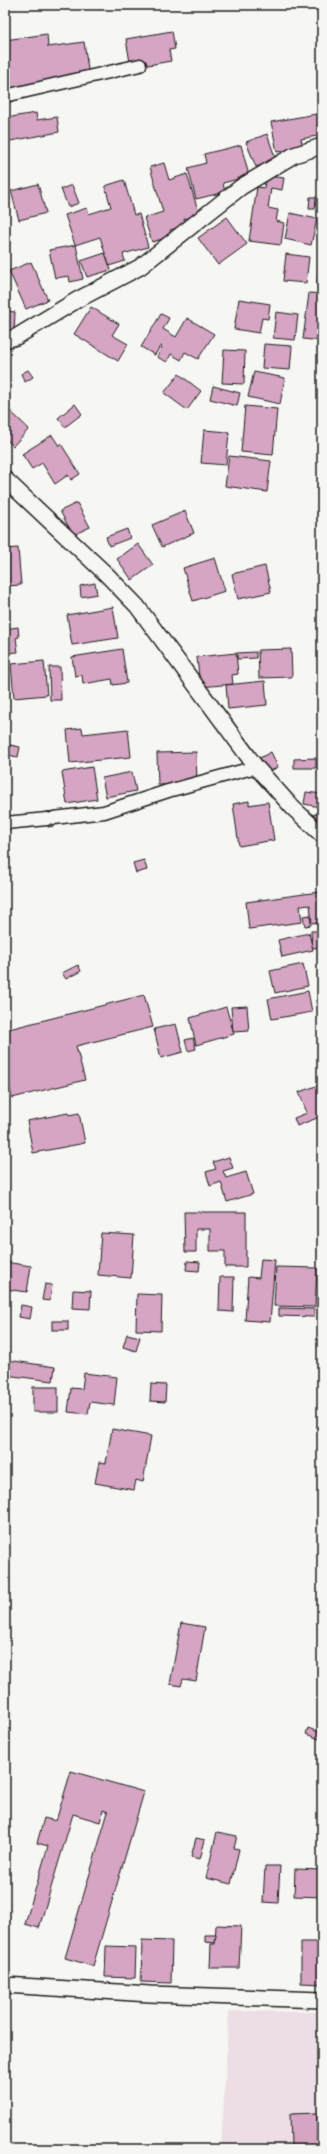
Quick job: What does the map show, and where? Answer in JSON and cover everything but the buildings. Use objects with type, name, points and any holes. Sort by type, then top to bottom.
[{"type":"street","points":[[5,96],[140,66]]},
{"type":"street","points":[[5,340],[16,337],[77,300],[140,267],[241,187],[294,155],[322,146]]},
{"type":"street","points":[[5,479],[107,575],[137,606],[256,767],[293,808],[322,835]]},
{"type":"street","points":[[5,823],[104,812],[168,791],[256,767]]},
{"type":"street","points":[[5,1985],[150,1994],[322,2000]]},
{"type":"shaded area","points":[[229,2011],[322,2012],[322,2149],[221,2149]]}]
